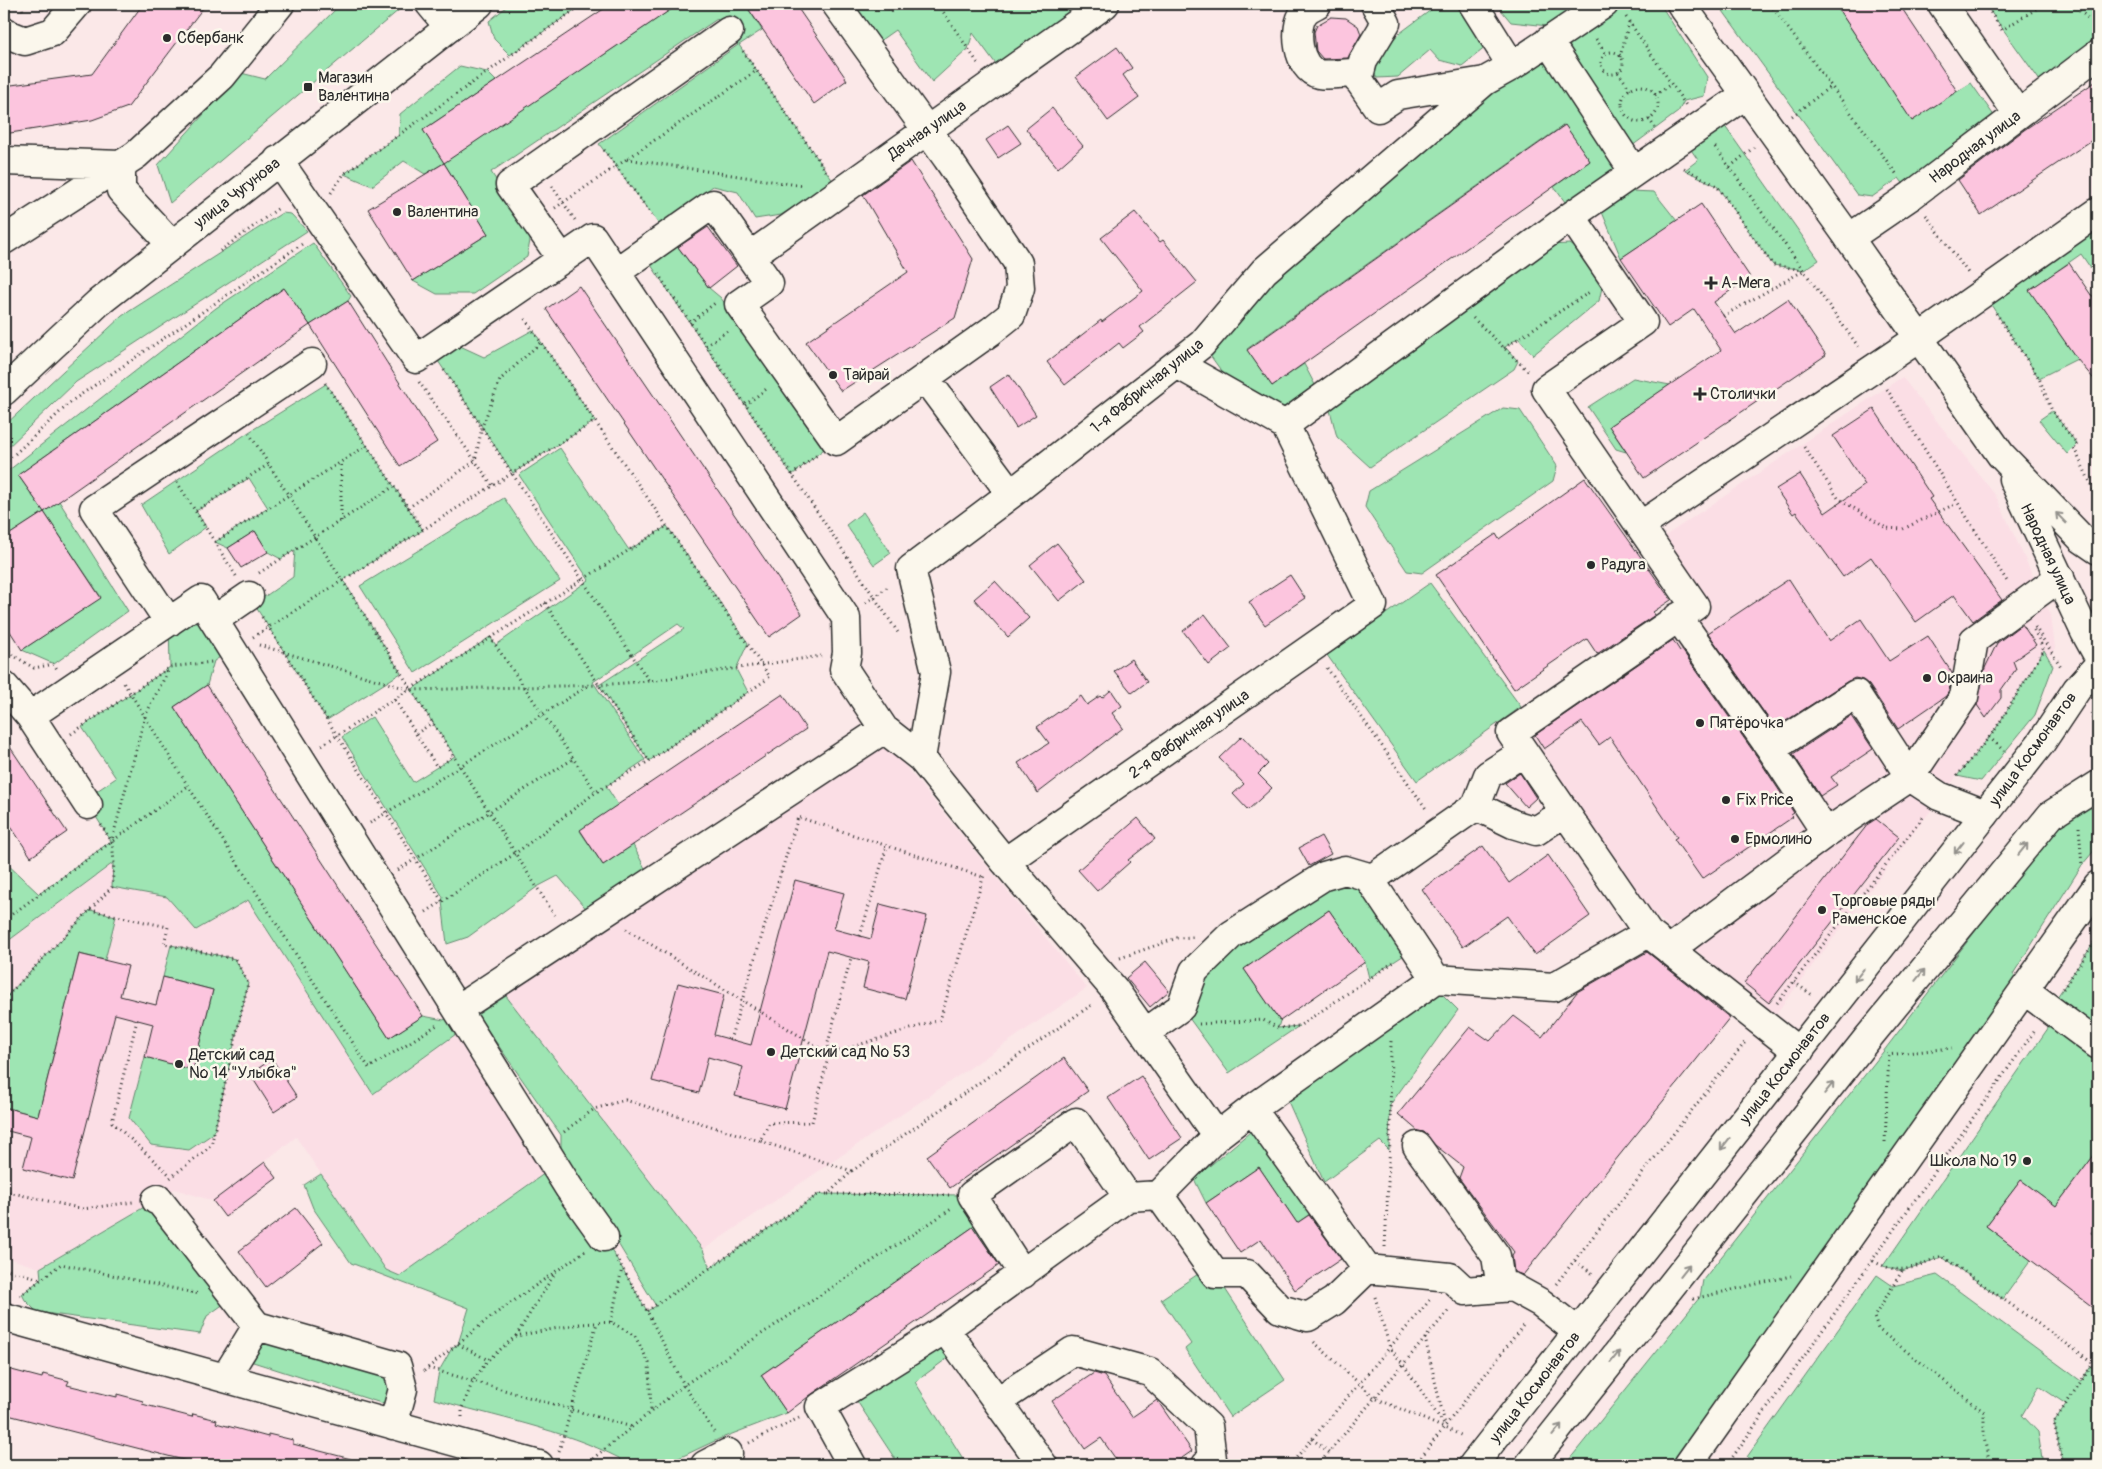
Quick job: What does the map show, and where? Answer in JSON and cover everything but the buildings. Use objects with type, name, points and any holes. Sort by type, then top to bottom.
[{"type":"main road","points":[[4,31],[25,41],[53,32],[77,4]]},
{"type":"main road","points":[[4,240],[136,155],[222,76],[280,4]]},
{"type":"main road","points":[[430,4],[449,27]]},
{"type":"main road","name":"улица Чугунова","points":[[4,391],[98,303],[479,4]]},
{"type":"main road","points":[[616,272],[713,204],[769,283],[739,304],[836,441],[1011,315],[1020,288],[1018,263],[927,130],[836,4]]},
{"type":"main road","name":"Дачная улица","points":[[750,256],[1105,4]]},
{"type":"main road","points":[[1317,4],[1304,13],[1299,24],[1298,45],[1301,56],[1308,68],[1318,74],[1354,73],[1378,108],[1398,94],[1485,81]]},
{"type":"main road","points":[[1358,80],[1363,61],[1386,23],[1375,4]]},
{"type":"main road","points":[[1473,4],[1512,66]]},
{"type":"main road","name":"1-я Фабричная улица","points":[[912,569],[1202,344],[1264,271],[1485,81],[1512,66],[1604,4]]},
{"type":"main road","name":"Народная улица","points":[[1681,4],[1849,238],[2001,455],[2082,539],[2098,550]]},
{"type":"main road","points":[[1942,4],[2018,114]]},
{"type":"main road","points":[[562,259],[510,185],[729,31]]},
{"type":"main road","points":[[1548,41],[1634,172]]},
{"type":"main road","name":"Народная улица","points":[[1849,238],[1912,195],[2098,54]]},
{"type":"main road","points":[[1177,364],[1285,425],[1571,216],[1745,95]]},
{"type":"main road","points":[[278,160],[416,359],[593,238],[846,618],[847,653],[844,669],[884,730],[921,758],[992,860],[1114,989],[1218,1136]]},
{"type":"main road","points":[[4,161],[121,165]]},
{"type":"main road","points":[[121,165],[120,190],[172,245]]},
{"type":"main road","points":[[1640,526],[1984,294],[2098,212]]},
{"type":"main road","points":[[1571,216],[1643,322],[1546,389],[1696,606],[1511,733],[1564,812],[1659,941],[1798,1052]]},
{"type":"main road","points":[[169,622],[94,509],[312,363]]},
{"type":"main road","points":[[925,378],[1011,494]]},
{"type":"main road","name":"2-я Фабричная улица","points":[[992,860],[1373,605],[1285,425]]},
{"type":"main road","name":"Народная улица","points":[[2001,455],[2060,577],[2085,632],[2097,666]]},
{"type":"main road","points":[[912,569],[936,672],[921,758]]},
{"type":"main road","points":[[852,1465],[820,1407],[945,1329],[1128,1197],[1159,1195],[1218,1136],[1252,1109],[1436,979],[1554,987],[1659,941],[1910,777],[1964,697],[1974,640],[2060,577]]},
{"type":"main road","points":[[214,620],[245,590]]},
{"type":"main road","points":[[30,716],[201,600],[214,620],[239,646],[301,758],[570,1188],[604,1237]]},
{"type":"main road","points":[[1678,617],[1771,749],[1826,833]]},
{"type":"main road","name":"улица Космонавтов","points":[[1473,1465],[2041,743],[2077,689],[2097,666]]},
{"type":"main road","points":[[4,686],[30,716],[88,805]]},
{"type":"main road","points":[[1771,749],[1856,694],[1910,777],[1940,796],[1985,814]]},
{"type":"main road","points":[[459,1010],[568,936],[884,730]]},
{"type":"main road","points":[[1372,878],[1476,806],[1488,775],[1524,752]]},
{"type":"main road","points":[[1530,1465],[1868,1040],[2051,815],[2098,785]]},
{"type":"main road","points":[[1476,806],[1513,824],[1536,832],[1564,812]]},
{"type":"main road","points":[[1145,1033],[1181,1007],[1194,971],[1231,936],[1324,876],[1344,870],[1372,878]]},
{"type":"main road","points":[[1372,878],[1370,880],[1436,979]]},
{"type":"main road","points":[[1688,1465],[2098,885]]},
{"type":"main road","points":[[2024,990],[2098,1044]]},
{"type":"main road","points":[[1252,1109],[1375,1270],[1458,1284],[1501,1288],[1512,1287],[1541,1302],[1578,1332]]},
{"type":"main road","points":[[1023,1274],[972,1196],[1076,1122],[1128,1197]]},
{"type":"main road","points":[[1417,1146],[1496,1256],[1501,1288]]},
{"type":"main road","points":[[154,1193],[257,1326],[397,1366],[402,1388],[393,1425]]},
{"type":"main road","points":[[1159,1195],[1215,1274],[1247,1274],[1280,1309],[1308,1317],[1334,1301],[1375,1270]]},
{"type":"main road","points":[[10,1308],[225,1378],[464,1445],[548,1462]]},
{"type":"main road","points":[[225,1378],[257,1326]]},
{"type":"main road","points":[[945,1329],[1043,1465]]},
{"type":"main road","points":[[998,1402],[1073,1351],[1150,1372],[1208,1426],[1212,1459],[1206,1465]]},
{"type":"path","points":[[4,464],[73,400],[314,236],[316,214],[344,174],[583,4]]},
{"type":"path","points":[[886,4],[891,12],[902,4]]},
{"type":"path","points":[[938,4],[992,84]]},
{"type":"path","points":[[1770,4],[1984,294],[2039,378],[2052,411],[2077,444],[2074,448],[2098,499]]},
{"type":"path","points":[[1984,4],[2002,30],[2044,4]]},
{"type":"path","points":[[2072,4],[2089,19],[2098,15]]},
{"type":"path","points":[[1620,57],[1629,22]]},
{"type":"path","points":[[729,31],[840,191]]},
{"type":"path","points":[[1609,51],[1618,53],[1623,60],[1618,72],[1610,74],[1601,67],[1600,62],[1605,53],[1609,51]]},
{"type":"path","points":[[536,221],[756,70]]},
{"type":"path","points":[[1618,72],[1630,89]]},
{"type":"path","points":[[1655,95],[1672,84]]},
{"type":"path","points":[[1638,86],[1646,88],[1655,95],[1658,103],[1656,112],[1649,119],[1640,122],[1632,121],[1625,115],[1622,109],[1622,101],[1630,89],[1638,86]]},
{"type":"path","points":[[1649,119],[1685,170],[1717,186],[1772,265],[1804,270],[1723,316]]},
{"type":"path","points":[[588,130],[668,236]]},
{"type":"path","points":[[627,159],[840,191]]},
{"type":"path","points":[[538,165],[590,241]]},
{"type":"path","points":[[644,253],[901,637]]},
{"type":"path","points":[[1504,348],[1612,277]]},
{"type":"path","points":[[406,925],[516,853],[596,792],[649,761],[770,677],[509,296]]},
{"type":"path","points":[[1455,300],[1546,389]]},
{"type":"path","points":[[408,508],[475,461],[482,427],[500,380],[541,342]]},
{"type":"path","points":[[430,349],[649,681]]},
{"type":"path","points":[[312,363],[393,488],[423,530]]},
{"type":"path","points":[[237,414],[568,936]]},
{"type":"path","points":[[50,748],[170,667],[214,661],[239,646],[595,421]]},
{"type":"path","points":[[1790,425],[1838,498],[1886,528],[1903,529],[1957,503]]},
{"type":"path","points":[[792,474],[836,441]]},
{"type":"path","points":[[215,542],[366,446]]},
{"type":"path","points":[[165,462],[442,902]]},
{"type":"path","points":[[341,462],[341,521]]},
{"type":"path","points":[[196,511],[269,464]]},
{"type":"path","points":[[245,590],[315,537],[393,488]]},
{"type":"path","points":[[301,758],[668,526]]},
{"type":"path","points":[[846,618],[912,569]]},
{"type":"path","points":[[545,603],[649,761]]},
{"type":"path","points":[[490,637],[596,792]]},
{"type":"path","points":[[4,642],[11,654],[34,668],[54,664],[71,688]]},
{"type":"path","points":[[239,646],[285,652],[411,690],[598,685],[649,681],[847,653]]},
{"type":"path","points":[[1314,646],[1442,830]]},
{"type":"path","points":[[111,661],[188,786],[369,1068],[459,1010]]},
{"type":"path","points":[[4,999],[112,887],[114,863],[112,840],[144,716],[170,667]]},
{"type":"path","points":[[350,836],[589,684]]},
{"type":"path","points":[[395,700],[437,767],[455,756]]},
{"type":"path","points":[[416,734],[433,722]]},
{"type":"path","points":[[379,882],[573,759]]},
{"type":"path","points":[[4,920],[188,786]]},
{"type":"path","points":[[624,928],[829,1054],[940,1020],[992,860],[887,846],[798,817],[730,1040]]},
{"type":"path","points":[[860,936],[887,846]]},
{"type":"path","points":[[4,1191],[83,1209],[132,1202],[154,1193],[211,1146],[248,983],[235,959],[164,944],[168,927],[90,910]]},
{"type":"path","points":[[1094,966],[1177,938],[1231,936]]},
{"type":"path","points":[[1727,1465],[1873,1261],[2050,1009],[2098,937]]},
{"type":"path","points":[[1181,1007],[1194,1024],[1263,1020],[1278,1028],[1299,1026],[1415,948]]},
{"type":"path","points":[[760,1142],[769,1123],[812,1122],[829,1054],[828,1043],[852,958]]},
{"type":"path","points":[[828,1194],[852,1171],[1114,989]]},
{"type":"path","points":[[1391,1010],[1390,1142],[1375,1270],[1390,1348],[1403,1364],[1445,1427]]},
{"type":"path","points":[[137,1020],[112,1122],[172,1177]]},
{"type":"path","points":[[1868,1040],[1888,1057],[1985,1044]]},
{"type":"path","points":[[545,1146],[594,1109],[625,1100],[852,1171]]},
{"type":"path","points":[[647,1311],[818,1194],[972,1196]]},
{"type":"path","points":[[585,1465],[684,1385],[972,1196]]},
{"type":"path","points":[[402,1388],[492,1316],[604,1237],[647,1311],[684,1385],[716,1459],[820,1407]]},
{"type":"path","points":[[1873,1261],[1902,1271],[1942,1256],[2098,1366]]},
{"type":"path","points":[[10,1308],[41,1279],[61,1264],[200,1295]]},
{"type":"path","points":[[610,1322],[622,1267]]},
{"type":"path","points":[[4,1269],[41,1279]]},
{"type":"path","points":[[464,1445],[462,1408],[473,1381],[488,1360],[516,1336],[556,1271]]},
{"type":"path","points":[[1902,1271],[1874,1318],[1878,1329],[1984,1412],[1984,1438],[1990,1465]]},
{"type":"path","points":[[1691,1299],[1792,1276]]},
{"type":"path","points":[[1318,1465],[1425,1338],[1458,1284]]},
{"type":"path","points":[[1290,1465],[1390,1348],[1458,1284]]},
{"type":"path","points":[[516,1336],[580,1324],[610,1322],[635,1336],[649,1363],[651,1412]]},
{"type":"path","points":[[548,1462],[571,1409],[597,1323]]},
{"type":"path","points":[[1309,1336],[1375,1398],[1445,1427]]},
{"type":"path","points":[[1425,1338],[1445,1427]]},
{"type":"path","points":[[458,1344],[488,1360]]},
{"type":"path","points":[[2063,1465],[2054,1422],[2094,1362]]},
{"type":"path","points":[[428,1368],[633,1427]]},
{"type":"path","points":[[1312,1440],[1329,1452]]},
{"type":"shaded area","points":[[1902,377],[1996,496],[2051,615],[2055,648],[2005,721],[1989,737],[1957,776],[1774,1016],[1643,905],[1503,732],[1701,592],[1665,536]]},
{"type":"shaded area","name":"Детский сад № 53","points":[[887,744],[1087,988],[703,1250],[506,996]]},
{"type":"shaded area","name":"Детский сад № 14 \"Улыбка\"","points":[[189,807],[373,1094],[456,1034],[548,1171],[400,1276],[386,1270],[296,1137],[213,1201],[175,1189],[40,1268],[4,1257],[4,944]]},
{"type":"green space","points":[[341,4],[406,4],[170,203],[158,165],[241,73],[265,79]]},
{"type":"green space","points":[[510,4],[583,4],[510,55],[494,39],[489,21]]},
{"type":"green space","points":[[679,4],[745,4],[762,30],[739,45],[833,181],[781,215],[755,219],[738,192],[713,186],[661,227],[599,144],[738,45],[729,31],[717,19],[491,172],[531,235],[527,257],[473,294],[437,294],[413,281],[488,234],[444,163],[425,174],[404,161],[372,186],[344,174],[399,135],[400,114],[460,66],[487,72],[496,81],[423,130],[444,162]]},
{"type":"green space","points":[[836,4],[1105,4],[1004,75],[973,33],[968,49],[932,82],[895,30],[868,49]]},
{"type":"green space","points":[[1439,4],[1473,4],[1496,39],[1462,66],[1439,60],[1430,50],[1398,77],[1377,78],[1371,69],[1372,59],[1400,33]]},
{"type":"green space","points":[[1496,4],[1582,4],[1548,26],[1511,22]]},
{"type":"green space","points":[[1604,4],[1660,4],[1707,77],[1704,96],[1684,101],[1678,112],[1632,146],[1629,163],[1568,206],[1554,187],[1590,161],[1564,125],[1247,349],[1272,386],[1304,364],[1315,385],[1270,417],[1245,404],[1202,344],[1264,271],[1548,41],[1567,70],[1572,27]]},
{"type":"green space","points":[[1718,4],[1835,4],[1912,120],[1971,83],[2002,127],[1912,195],[1899,178],[1872,197],[1857,195]]},
{"type":"green space","points":[[1985,4],[2098,4],[2098,54],[2048,92]]},
{"type":"green space","points":[[1717,115],[1819,260],[1804,270],[1773,265],[1717,186],[1685,170],[1698,160],[1683,138]]},
{"type":"green space","points":[[1630,191],[1654,192],[1677,221],[1621,258],[1602,212]]},
{"type":"green space","points":[[2098,212],[2098,279],[2081,254],[2030,290],[2077,359],[2039,378],[1984,294]]},
{"type":"green space","points":[[282,213],[291,214],[307,231],[76,382],[4,451],[4,426],[122,316]]},
{"type":"green space","points":[[674,242],[709,288],[721,298],[824,449],[792,475],[643,253]]},
{"type":"green space","points":[[313,243],[351,296],[348,301],[310,325],[284,288],[18,475],[44,512],[4,538],[4,474],[216,308]]},
{"type":"green space","points":[[1570,244],[1585,254],[1603,283],[1599,301],[1533,355],[1518,338],[1505,347],[1518,361],[1514,369],[1370,467],[1337,437],[1326,395],[1549,245]]},
{"type":"green space","points":[[533,330],[595,421],[513,473],[430,349],[445,339],[484,357]]},
{"type":"green space","points":[[1633,378],[1670,385],[1609,426],[1626,452],[1616,449],[1588,407]]},
{"type":"green space","points":[[326,384],[423,530],[343,580],[401,673],[327,720],[254,604],[293,577],[295,550],[281,559],[268,552],[255,531],[228,548],[215,542],[268,508],[249,478],[196,511],[206,527],[169,554],[141,505],[249,432]]},
{"type":"green space","points":[[1503,408],[1520,410],[1557,466],[1553,481],[1422,573],[1407,571],[1365,507],[1369,491]]},
{"type":"green space","points":[[2052,411],[2077,444],[2067,454],[2039,420]]},
{"type":"green space","points":[[560,448],[629,550],[667,526],[748,643],[736,669],[748,692],[649,761],[599,685],[684,629],[678,624],[593,682],[645,760],[606,786],[618,805],[580,831],[603,865],[633,845],[652,882],[595,919],[558,876],[537,887],[468,937],[447,944],[443,897],[342,737],[372,717],[413,782],[455,756],[411,690],[490,637],[496,645],[589,580],[519,475]]},
{"type":"green space","points":[[504,498],[560,581],[415,673],[360,586]]},
{"type":"green space","points":[[59,501],[128,611],[54,664],[22,650],[101,597],[44,512]]},
{"type":"green space","points":[[863,512],[891,553],[874,565],[846,525]]},
{"type":"green space","points":[[1430,583],[1521,707],[1417,781],[1327,655]]},
{"type":"green space","points":[[193,606],[225,654],[214,661],[207,685],[174,707],[389,1038],[423,1016],[444,1020],[450,1016],[456,1034],[373,1094],[248,900],[196,930],[167,897],[112,887],[113,863],[4,944],[4,861],[39,894],[111,841],[85,799],[116,778],[82,727],[170,667],[169,622]]},
{"type":"green space","points":[[2044,650],[2053,666],[2035,715],[1981,781],[1957,776],[1995,730]]},
{"type":"green space","points":[[2077,808],[2098,808],[2098,846],[2082,865],[2013,974],[2024,990],[1687,1465],[1565,1465],[1700,1297],[1703,1280],[1883,1052],[2044,841]]},
{"type":"green space","points":[[1345,870],[1415,948],[1369,978],[1365,962],[1329,910],[1244,969],[1280,1021],[1278,1028],[1299,1026],[1229,1073],[1181,1007],[1194,971]]},
{"type":"green space","points":[[90,910],[116,916],[105,960],[79,954],[38,1116],[4,1107],[4,1085],[7,1074],[4,1073],[4,999]]},
{"type":"green space","points":[[2098,937],[2098,1027],[2057,997]]},
{"type":"green space","points":[[171,945],[235,959],[248,983],[214,1133],[189,1150],[151,1145],[129,1118],[145,1057],[193,1069],[213,990],[163,977]]},
{"type":"green space","points":[[1426,985],[1441,993],[1458,1010],[1390,1105],[1389,1150],[1380,1141],[1324,1182],[1282,1088]]},
{"type":"green space","points":[[506,996],[703,1250],[710,1268],[819,1194],[972,1195],[1010,1253],[999,1265],[973,1227],[761,1375],[787,1413],[719,1439],[664,1465],[622,1465],[619,1458],[575,1439],[528,1424],[434,1399],[439,1371],[452,1348],[458,1344],[469,1308],[351,1263],[313,1208],[304,1185],[321,1174],[386,1270],[400,1276],[548,1171],[604,1237],[647,1311],[656,1306],[561,1150],[561,1135],[477,1015]]},
{"type":"green space","points":[[2051,1024],[2098,1056],[2098,1150],[2056,1206],[2021,1180],[1986,1226],[2031,1260],[2003,1299],[1942,1257],[1902,1271],[1883,1266]]},
{"type":"green space","points":[[1262,1122],[1314,1211],[1297,1223],[1259,1167],[1206,1203],[1194,1179]]},
{"type":"green space","points":[[158,1199],[228,1301],[207,1316],[200,1334],[37,1312],[25,1300],[22,1294],[41,1279],[40,1268]]},
{"type":"green space","points":[[1210,1266],[1285,1380],[1230,1417],[1185,1349],[1191,1344],[1161,1299]]},
{"type":"green space","points":[[1877,1275],[1893,1286],[1937,1275],[2081,1381],[2094,1362],[2098,1366],[2098,1465],[2063,1465],[2054,1422],[2066,1404],[2039,1386],[2022,1415],[2038,1432],[2043,1465],[1759,1465],[1747,1457]]},
{"type":"green space","points":[[257,1326],[397,1366],[403,1389],[384,1404],[250,1361]]},
{"type":"green space","points":[[945,1329],[960,1349],[915,1382],[967,1465],[899,1465],[849,1389]]},
{"type":"place","name":"Сбербанк","points":[[167,38]]},
{"type":"place","name":"Магазин Валентина","points":[[308,87]]},
{"type":"place","name":"Валентина","points":[[397,212]]},
{"type":"place","name":"А-Мега","points":[[1711,283]]},
{"type":"place","name":"Тайрай","points":[[833,375]]},
{"type":"place","name":"Столички","points":[[1700,394]]},
{"type":"place","name":"Радуга","points":[[1591,565]]},
{"type":"place","name":"Окраина","points":[[1927,678]]},
{"type":"place","name":"Пятёрочка","points":[[1700,723]]},
{"type":"place","name":"Fix Price","points":[[1726,800]]},
{"type":"place","name":"Ермолино","points":[[1735,839]]},
{"type":"place","name":"Торговые ряды Раменское","points":[[1822,910]]},
{"type":"place","name":"Детский сад № 53","points":[[771,1052]]},
{"type":"place","name":"Детский сад № 14 \"Улыбка\"","points":[[179,1064]]},
{"type":"place","name":"Школа № 19","points":[[2027,1161]]}]
